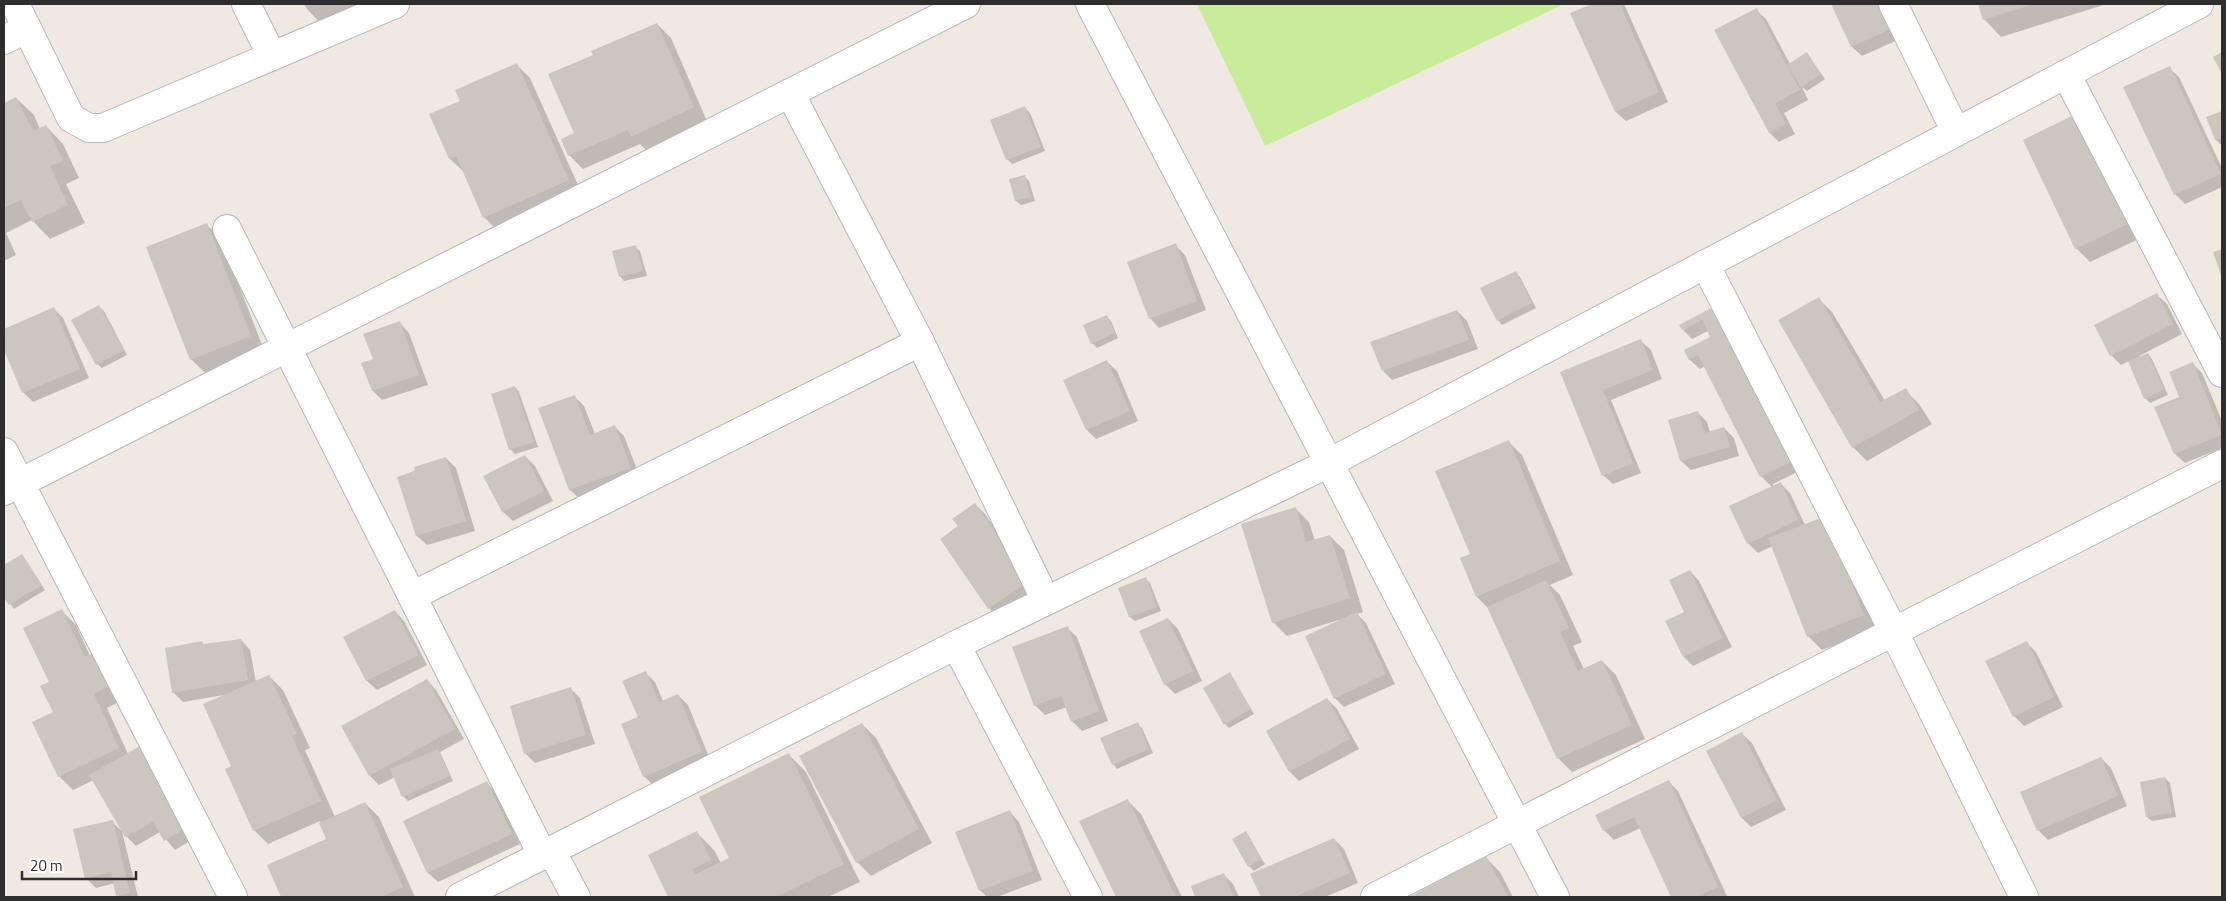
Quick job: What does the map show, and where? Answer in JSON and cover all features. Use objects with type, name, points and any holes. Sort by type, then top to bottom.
[{"type":"street","points":[[15,4],[15,34],[71,118],[89,128],[103,128],[395,4]]},
{"type":"street","points":[[246,4],[272,56]]},
{"type":"street","points":[[12,487],[966,4]]},
{"type":"street","points":[[1090,4],[1555,897]]},
{"type":"street","points":[[1893,4],[1956,132]]},
{"type":"street","points":[[460,897],[548,854],[956,645],[1328,463],[2199,4]]},
{"type":"street","points":[[2066,74],[2222,374]]},
{"type":"street","points":[[790,93],[920,342],[1046,601]]},
{"type":"street","points":[[227,229],[412,596],[548,854],[576,897]]},
{"type":"street","points":[[1705,264],[1894,632],[2024,897]]},
{"type":"street","points":[[412,596],[920,342]]},
{"type":"street","points":[[4,452],[12,487],[233,897]]},
{"type":"street","points":[[1375,897],[2222,464]]},
{"type":"street","points":[[956,645],[1088,897]]},
{"type":"green space","points":[[1197,4],[1564,4],[1265,146]]},
{"type":"building","points":[[1592,4],[1620,4],[1659,92],[1615,112],[1570,13]]},
{"type":"building","points":[[1831,4],[1885,4],[1895,27],[1851,47]]},
{"type":"building","points":[[1978,4],[2034,4],[1983,20]]},
{"type":"building","points":[[1757,8],[1800,90],[1775,103],[1786,124],[1769,133],[1714,30]]},
{"type":"building","points":[[657,23],[694,107],[631,137],[628,130],[568,156],[561,139],[574,133],[548,74],[593,55],[591,51]]},
{"type":"building","points":[[1807,52],[1821,74],[1801,87],[1787,65]]},
{"type":"building","points":[[2222,52],[2222,74],[2213,57]]},
{"type":"building","points":[[517,63],[569,180],[483,218],[456,156],[449,159],[429,114],[460,101],[455,90]]},
{"type":"building","points":[[2170,66],[2221,174],[2174,195],[2123,87]]},
{"type":"building","points":[[16,97],[33,131],[46,125],[63,161],[50,166],[68,205],[32,222],[21,200],[4,208],[4,103]]},
{"type":"building","points":[[1025,106],[1041,147],[1006,160],[990,120]]},
{"type":"building","points":[[2222,111],[2222,138],[2215,140],[2206,117]]},
{"type":"building","points":[[2078,113],[2130,223],[2075,249],[2023,140]]},
{"type":"building","points":[[1025,175],[1031,197],[1015,201],[1009,179]]},
{"type":"building","points":[[207,223],[251,336],[190,360],[146,247]]},
{"type":"building","points":[[1176,243],[1197,301],[1149,319],[1127,262]]},
{"type":"building","points":[[636,245],[643,271],[619,277],[612,251]]},
{"type":"building","points":[[2222,249],[2222,278],[2213,252]]},
{"type":"building","points":[[1516,271],[1532,303],[1497,321],[1480,288]]},
{"type":"building","points":[[2157,293],[2173,324],[2110,356],[2094,325]]},
{"type":"building","points":[[1819,297],[1880,402],[1906,388],[1919,410],[1852,448],[1778,320]]},
{"type":"building","points":[[99,305],[124,350],[96,365],[71,320]]},
{"type":"building","points":[[1715,306],[1793,461],[1760,477],[1698,355],[1689,360],[1684,350],[1710,337],[1702,320],[1682,330],[1679,325]]},
{"type":"building","points":[[54,307],[80,369],[22,393],[4,350],[4,329]]},
{"type":"building","points":[[1457,310],[1469,340],[1382,371],[1370,342]]},
{"type":"building","points":[[1107,315],[1115,333],[1091,344],[1083,325]]},
{"type":"building","points":[[400,321],[419,375],[372,391],[361,363],[373,359],[363,334]]},
{"type":"building","points":[[1641,339],[1653,370],[1603,390],[1633,463],[1602,476],[1560,372]]},
{"type":"building","points":[[2148,353],[2164,390],[2144,399],[2128,361]]},
{"type":"building","points":[[1107,360],[1130,411],[1086,430],[1063,380]]},
{"type":"building","points":[[2193,362],[2222,435],[2174,454],[2154,407],[2179,397],[2169,372]]},
{"type":"building","points":[[515,386],[534,442],[509,450],[491,394]]},
{"type":"building","points":[[575,395],[590,435],[615,425],[631,468],[569,490],[538,408]]},
{"type":"building","points":[[1698,411],[1704,433],[1724,427],[1730,447],[1680,461],[1668,420]]},
{"type":"building","points":[[1509,440],[1560,561],[1476,597],[1460,558],[1470,554],[1435,471]]},
{"type":"building","points":[[525,455],[544,491],[502,512],[483,476]]},
{"type":"building","points":[[446,457],[466,521],[416,536],[397,477],[415,471],[414,467]]},
{"type":"building","points":[[1781,482],[1798,520],[1747,544],[1729,506]]},
{"type":"building","points":[[975,503],[1029,581],[988,609],[940,539],[958,526],[952,519]]},
{"type":"building","points":[[1296,507],[1306,542],[1330,535],[1350,598],[1272,623],[1241,524]]},
{"type":"building","points":[[1826,516],[1864,615],[1807,637],[1768,538]]},
{"type":"building","points":[[22,554],[42,585],[9,605],[4,598],[4,565]]},
{"type":"building","points":[[1690,570],[1723,638],[1683,657],[1665,621],[1684,612],[1669,580]]},
{"type":"building","points":[[1146,577],[1157,607],[1129,617],[1118,588]]},
{"type":"building","points":[[1546,580],[1569,628],[1560,632],[1578,671],[1602,660],[1632,725],[1557,759],[1487,607]]},
{"type":"building","points":[[62,609],[85,657],[100,650],[115,683],[94,694],[119,748],[58,777],[32,722],[53,712],[40,686],[49,682],[23,628]]},
{"type":"building","points":[[395,610],[419,655],[366,681],[343,637]]},
{"type":"building","points":[[1357,612],[1386,674],[1334,699],[1305,636]]},
{"type":"building","points":[[1168,618],[1193,671],[1164,685],[1139,631]]},
{"type":"building","points":[[1068,626],[1099,711],[1071,722],[1061,696],[1034,706],[1012,647]]},
{"type":"building","points":[[241,639],[248,680],[172,693],[165,648],[202,641],[203,644]]},
{"type":"building","points":[[2027,641],[2054,697],[2013,717],[1985,661]]},
{"type":"building","points":[[646,671],[659,702],[678,694],[702,752],[643,777],[621,724],[638,717],[622,681]]},
{"type":"building","points":[[1230,672],[1251,709],[1224,725],[1203,688]]},
{"type":"building","points":[[269,675],[297,734],[292,736],[321,801],[253,831],[225,769],[231,766],[203,704]]},
{"type":"building","points":[[427,679],[455,729],[369,776],[341,726]]},
{"type":"building","points":[[571,687],[586,735],[524,754],[510,706]]},
{"type":"building","points":[[1327,698],[1350,739],[1289,772],[1266,731]]},
{"type":"building","points":[[1138,722],[1149,749],[1112,765],[1100,738]]},
{"type":"building","points":[[862,723],[919,829],[856,863],[799,756]]},
{"type":"building","points":[[1742,732],[1777,800],[1741,818],[1706,751]]},
{"type":"building","points":[[140,746],[186,828],[164,841],[153,822],[125,837],[89,775]]},
{"type":"building","points":[[438,749],[450,776],[402,797],[390,769]]},
{"type":"building","points":[[789,753],[844,864],[776,897],[668,897],[648,855],[697,831],[711,860],[693,869],[695,874],[729,858],[699,797]]},
{"type":"building","points":[[2101,757],[2118,796],[2037,831],[2020,792]]},
{"type":"building","points":[[2165,777],[2172,813],[2146,817],[2140,782]]},
{"type":"building","points":[[1669,780],[1718,887],[1696,897],[1671,897],[1634,817],[1603,831],[1595,815]]},
{"type":"building","points":[[487,781],[512,834],[427,873],[403,821]]},
{"type":"building","points":[[1128,799],[1176,897],[1116,897],[1079,821]]},
{"type":"building","points":[[365,802],[403,887],[381,897],[281,897],[267,865],[326,839],[319,823]]},
{"type":"building","points":[[1010,810],[1033,871],[979,891],[955,832]]},
{"type":"building","points":[[113,820],[130,893],[116,896],[111,872],[85,879],[73,829]]},
{"type":"building","points":[[1246,831],[1262,859],[1248,867],[1232,839]]},
{"type":"building","points":[[1334,838],[1350,873],[1294,897],[1261,897],[1250,874]]},
{"type":"building","points":[[1486,856],[1508,897],[1409,897]]},
{"type":"building","points":[[1224,873],[1234,897],[1195,897],[1191,886]]}]
